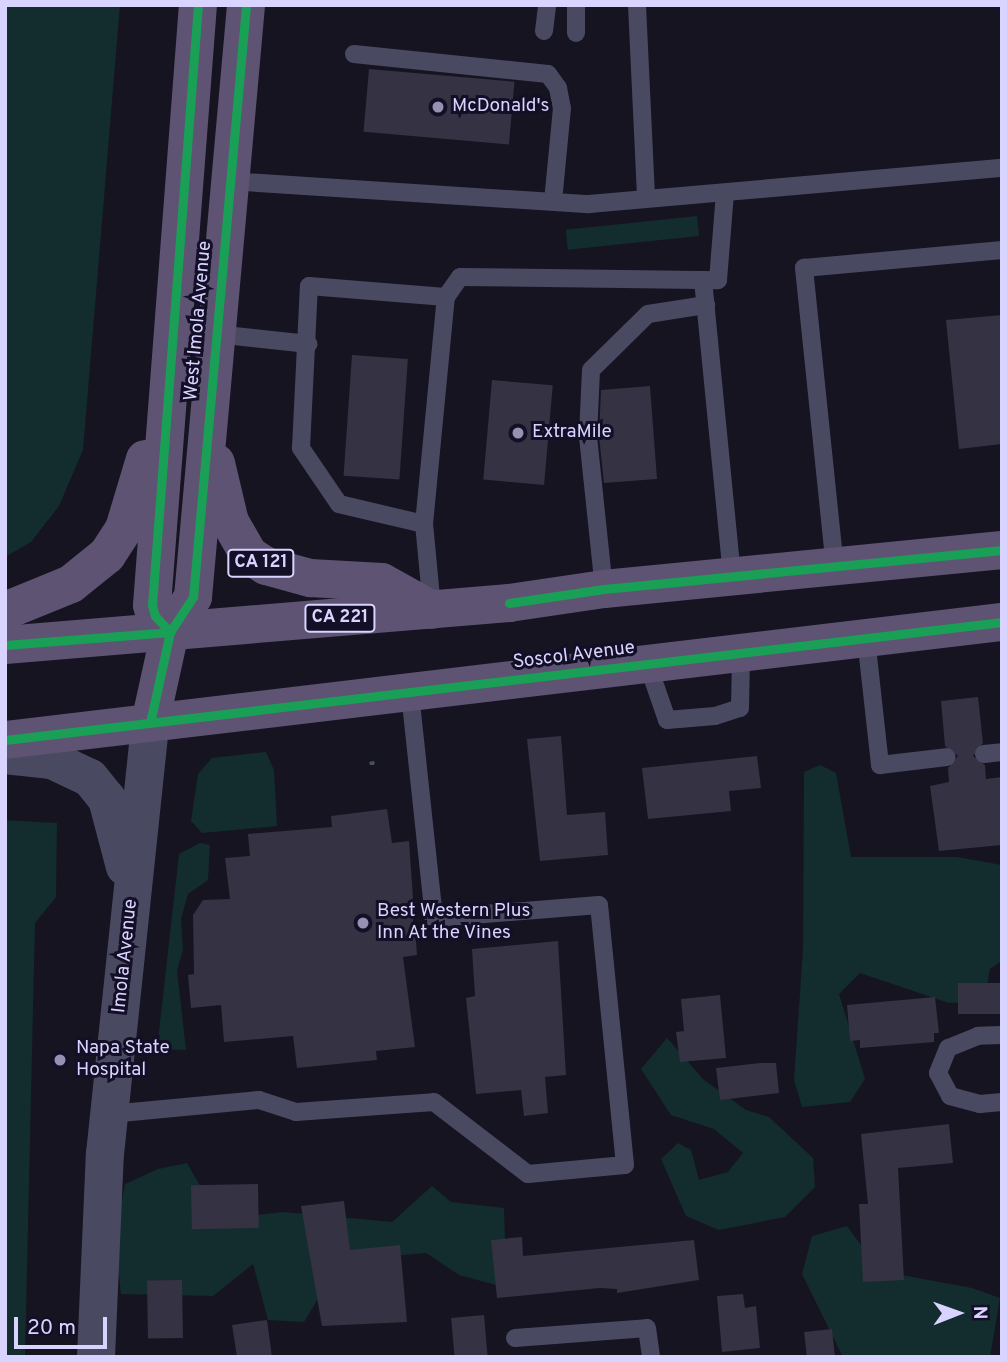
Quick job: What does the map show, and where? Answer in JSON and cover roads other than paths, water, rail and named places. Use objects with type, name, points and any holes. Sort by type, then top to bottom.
[{"type":"main road","name":"West Imola Avenue","points":[[170,632],[155,616],[152,605],[175,263],[198,5]]},
{"type":"main road","name":"West Imola Avenue","points":[[150,723],[170,632],[193,597],[246,5]]},
{"type":"main road","points":[[5,611],[84,576],[107,555],[124,529],[145,463],[175,263]]},
{"type":"main road","name":"CA 121","points":[[211,395],[221,488],[230,522],[245,552],[266,566],[310,578],[382,582],[432,610]]},
{"type":"main road","points":[[604,589],[1002,550]]},
{"type":"main road","name":"CA 221","points":[[5,645],[509,603],[604,589]]},
{"type":"main road","name":"Soscol Avenue","points":[[5,740],[1002,622]]},
{"type":"street","name":"Imola Avenue","points":[[96,1357],[110,1114],[150,723]]},
{"type":"street","points":[[5,755],[68,764],[100,788],[112,811],[132,900]]},
{"type":"lane","points":[[544,30],[547,5]]},
{"type":"lane","points":[[576,5],[576,33]]},
{"type":"lane","points":[[638,5],[646,199]]},
{"type":"lane","points":[[354,54],[527,68],[548,74],[558,88],[562,108],[553,202]]},
{"type":"lane","points":[[229,181],[553,202],[646,199],[1002,168]]},
{"type":"lane","points":[[432,610],[424,524],[446,297],[460,277],[719,280],[725,192]]},
{"type":"lane","points":[[835,568],[804,268],[1002,250]]},
{"type":"lane","points":[[703,279],[732,578]]},
{"type":"lane","points":[[424,524],[339,504],[301,448],[309,286],[446,297]]},
{"type":"lane","points":[[604,589],[588,436],[591,370],[648,314],[706,305]]},
{"type":"lane","points":[[216,334],[308,344]]},
{"type":"lane","points":[[866,638],[880,765],[947,757]]},
{"type":"lane","points":[[648,665],[667,720],[715,716],[740,708],[741,653]]},
{"type":"lane","points":[[110,1114],[259,1100],[296,1112],[434,1102],[528,1174],[625,1165],[599,905],[434,918],[410,694]]},
{"type":"lane","points":[[1002,1035],[978,1036],[948,1048],[938,1073],[950,1096],[980,1104],[1002,1102]]},
{"type":"lane","points":[[515,1338],[647,1328],[651,1357]]},
{"type":"place","name":"McDonald's","points":[[438,107]]},
{"type":"place","name":"ExtraMile","points":[[518,433]]},
{"type":"place","name":"Best Western Plus Inn At the Vines","points":[[363,923]]},
{"type":"place","name":"Napa State Hospital","points":[[60,1060]]}]
